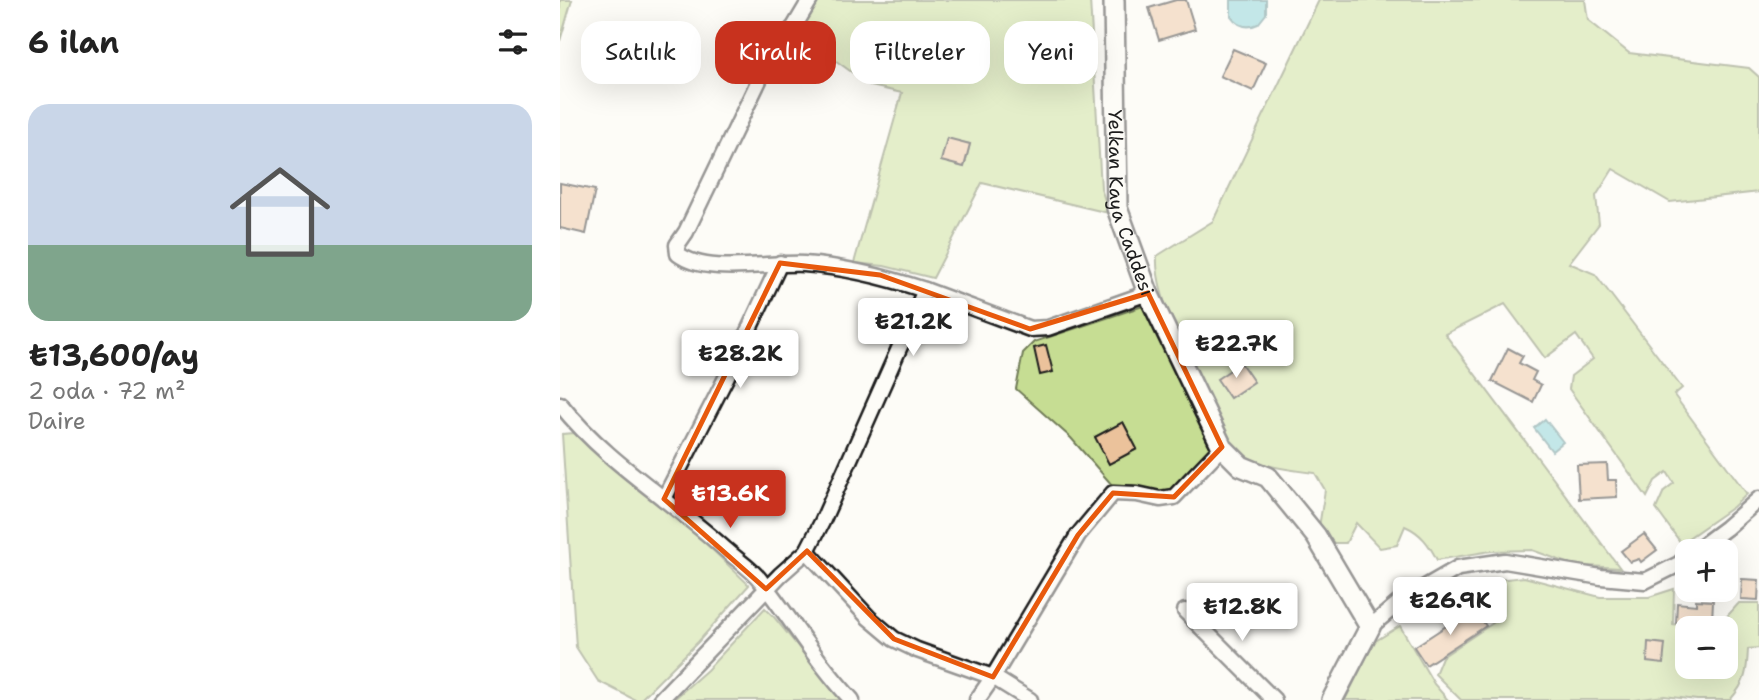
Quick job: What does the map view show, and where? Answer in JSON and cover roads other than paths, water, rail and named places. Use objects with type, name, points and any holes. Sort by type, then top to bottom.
[{"type":"street","points":[[810,0],[794,27],[775,47],[743,117],[677,246],[678,254],[695,264],[710,266],[780,263],[880,275],[1030,330],[1048,328],[1148,293]]},
{"type":"street","name":"Yelkan Kaya Caddesi","points":[[1114,0],[1117,208],[1148,293],[1222,447],[1241,467],[1268,477],[1316,536],[1370,627]]},
{"type":"street","points":[[664,499],[727,376],[780,263]]},
{"type":"street","points":[[660,700],[766,589],[807,551],[925,290]]},
{"type":"street","points":[[560,404],[582,431],[761,580],[829,675],[852,700]]},
{"type":"street","points":[[977,700],[1078,535],[1113,493],[1160,499],[1174,497],[1222,447]]},
{"type":"street","points":[[1712,539],[1759,499]]},
{"type":"street","points":[[807,551],[869,618],[894,639],[993,677],[1030,700]]},
{"type":"street","points":[[1332,700],[1370,627],[1401,601],[1458,568],[1505,561],[1601,577],[1645,581],[1675,566]]},
{"type":"street","points":[[1185,611],[1273,700]]},
{"type":"water","points":[[1231,0],[1266,0],[1266,14],[1258,24],[1243,26],[1231,16]]},
{"type":"water","points":[[1545,419],[1563,442],[1552,451],[1534,428]]}]
